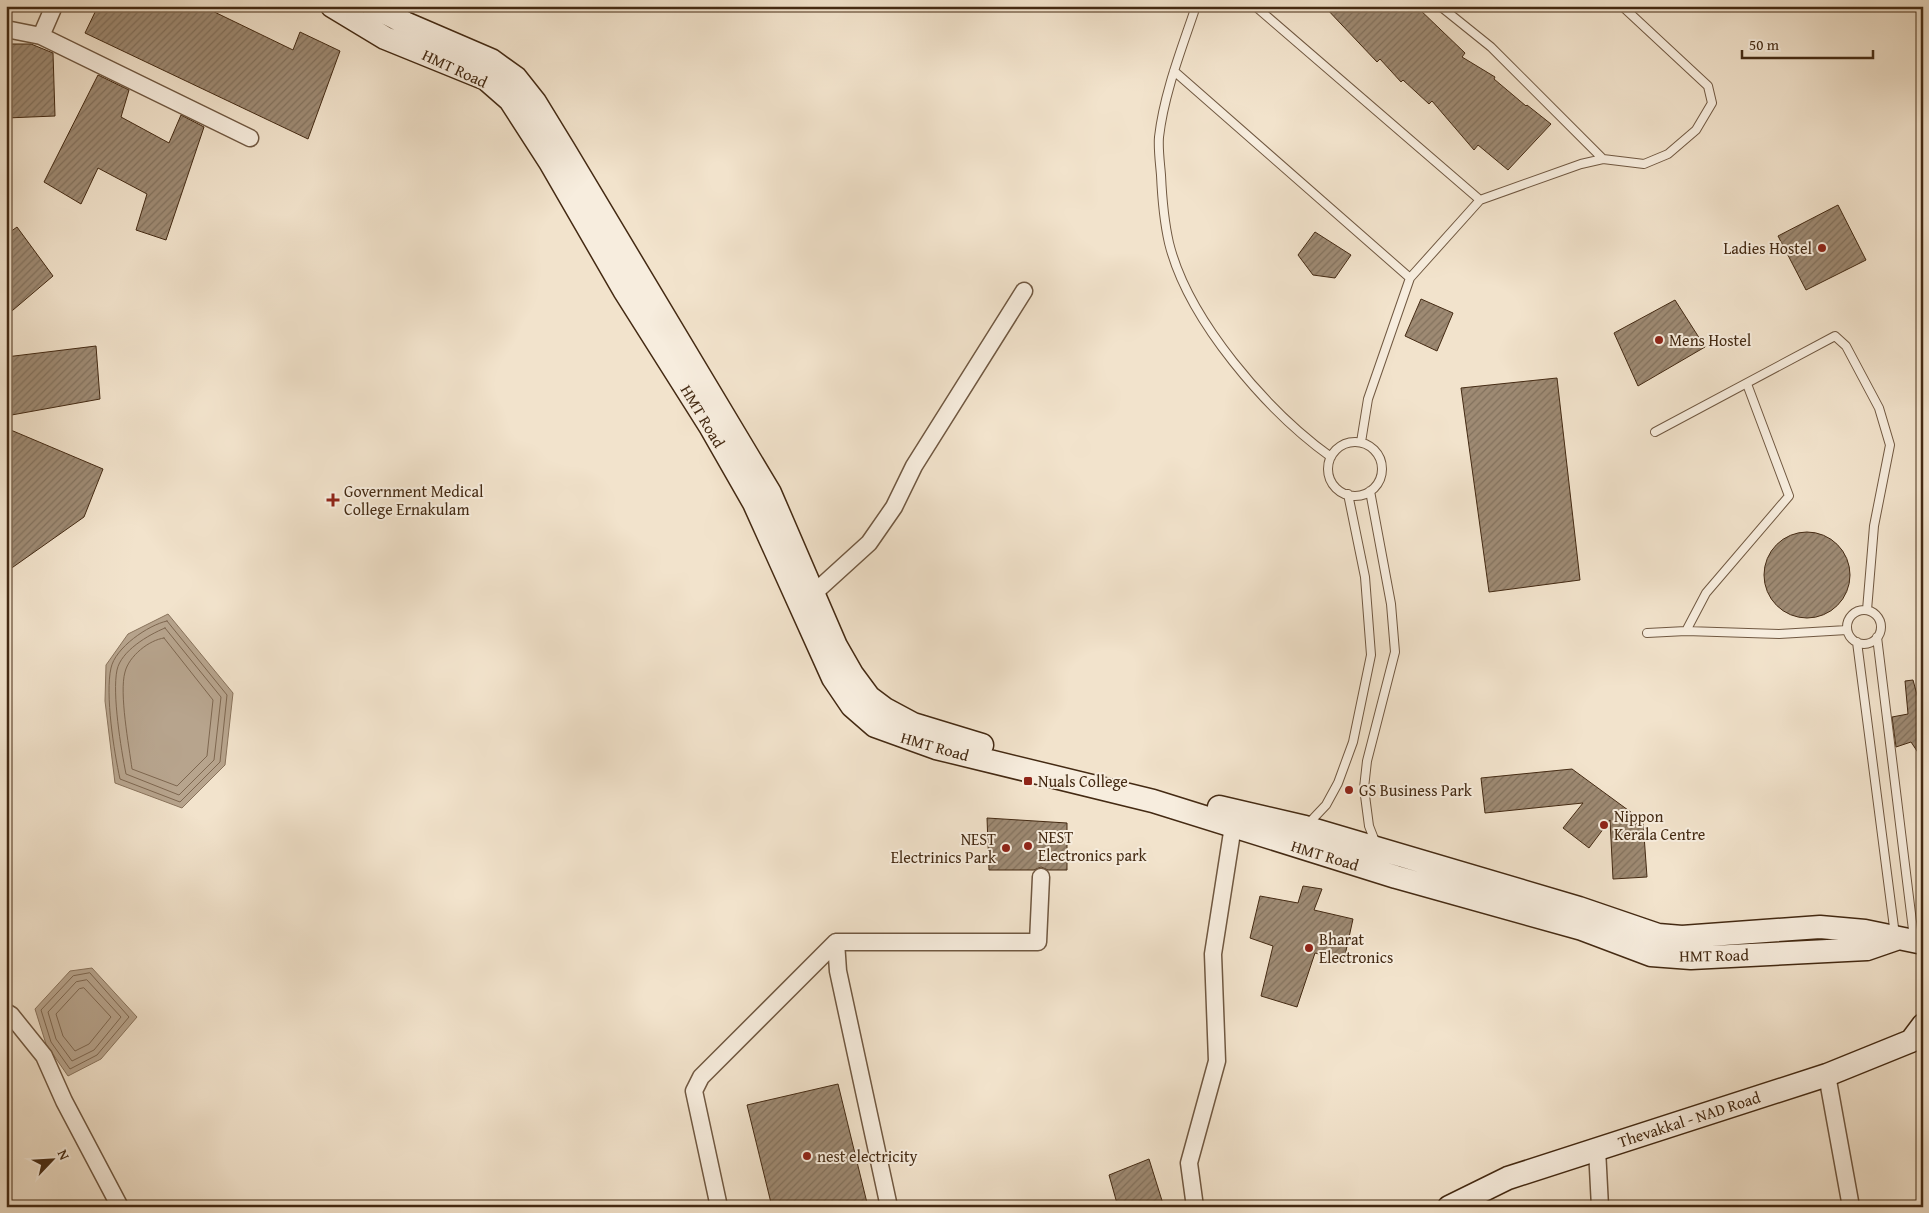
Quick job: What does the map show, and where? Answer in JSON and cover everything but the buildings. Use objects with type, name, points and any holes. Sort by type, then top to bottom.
[{"type":"main road","name":"HMT Road","points":[[332,6],[385,38],[486,80],[510,100],[550,162],[624,290],[710,426],[754,503],[833,678],[852,706],[880,718],[936,748],[1153,801],[1396,877],[1582,929],[1651,954],[1691,958],[1858,949],[1911,942]]},
{"type":"main road","name":"HMT Road","points":[[373,6],[405,23],[491,60],[516,78],[535,102],[770,493],[836,646],[852,674],[869,697],[880,718]]},
{"type":"main road","name":"HMT Road","points":[[880,718],[913,724],[975,743],[1193,798],[1228,810],[1305,827],[1579,908],[1658,935],[1682,937],[1820,927],[1865,931],[1911,942]]},
{"type":"main road","name":"Thevakkal - NAD Road","points":[[1449,1207],[1508,1178],[1827,1074],[1911,1041],[1923,1025]]},
{"type":"street","points":[[41,36],[54,6]]},
{"type":"street","points":[[6,29],[41,36],[250,138]]},
{"type":"street","points":[[814,593],[869,543],[889,514],[914,466],[1024,291]]},
{"type":"street","points":[[1195,1207],[1189,1163],[1217,1061],[1214,954],[1233,826]]},
{"type":"street","points":[[719,1207],[694,1091],[701,1077],[836,942],[1038,942],[1040,876]]},
{"type":"street","points":[[836,942],[838,971],[889,1207]]},
{"type":"street","points":[[6,1012],[11,1015],[44,1056],[64,1101],[120,1207]]},
{"type":"street","points":[[1827,1074],[1851,1207]]},
{"type":"street","points":[[1597,1149],[1600,1207]]},
{"type":"lane","points":[[1196,6],[1174,71],[1159,138],[1162,194],[1169,243],[1187,290],[1213,335],[1249,381],[1311,442],[1331,456]]},
{"type":"lane","points":[[1255,6],[1480,200]]},
{"type":"lane","points":[[1440,6],[1491,47],[1603,159]]},
{"type":"lane","points":[[1361,442],[1368,399],[1410,278],[1480,200],[1581,164],[1603,159],[1644,164],[1668,154],[1696,130],[1712,103],[1708,86],[1622,6]]},
{"type":"lane","points":[[1174,71],[1410,278]]},
{"type":"lane","points":[[1655,432],[1835,336],[1846,346],[1879,408],[1890,445],[1874,526],[1867,610]]},
{"type":"lane","points":[[1686,631],[1706,593],[1789,496],[1747,384]]},
{"type":"lane","points":[[1361,442],[1376,451],[1380,459],[1381,476],[1370,491],[1362,495],[1348,494],[1338,489],[1332,482],[1329,474],[1331,456],[1343,444],[1361,442]]},
{"type":"lane","points":[[1370,491],[1391,604],[1395,652],[1367,761],[1364,788],[1369,826],[1377,848]]},
{"type":"lane","points":[[1305,827],[1326,805],[1338,783],[1353,742],[1371,655],[1365,577],[1348,494]]},
{"type":"lane","points":[[1877,637],[1868,643],[1857,642],[1849,635],[1847,630],[1852,615],[1861,610],[1867,610],[1877,616],[1881,626],[1877,637],[1911,942]]},
{"type":"lane","points":[[1647,633],[1686,631],[1779,634],[1847,630]]},
{"type":"lane","points":[[1857,642],[1911,942]]},
{"type":"water","points":[[168,614],[233,693],[225,765],[182,808],[115,783],[105,701],[106,665],[128,634]]},
{"type":"water","points":[[92,968],[137,1017],[101,1059],[68,1076],[46,1044],[35,1009],[70,971]]},
{"type":"place","name":"Ladies Hostel","points":[[1822,248]]},
{"type":"place","name":"Mens Hostel","points":[[1659,340]]},
{"type":"place","name":"Government Medical College Ernakulam","points":[[333,500]]},
{"type":"place","name":"Nuals College","points":[[1028,781]]},
{"type":"place","name":"GS Business Park","points":[[1349,790]]},
{"type":"place","name":"Nippon Kerala Centre","points":[[1604,825]]},
{"type":"place","name":"NEST Electronics park","points":[[1028,846]]},
{"type":"place","name":"NEST Electrinics Park","points":[[1006,848]]},
{"type":"place","name":"Bharat Electronics","points":[[1309,948]]},
{"type":"place","name":"nest electricity","points":[[807,1156]]}]
